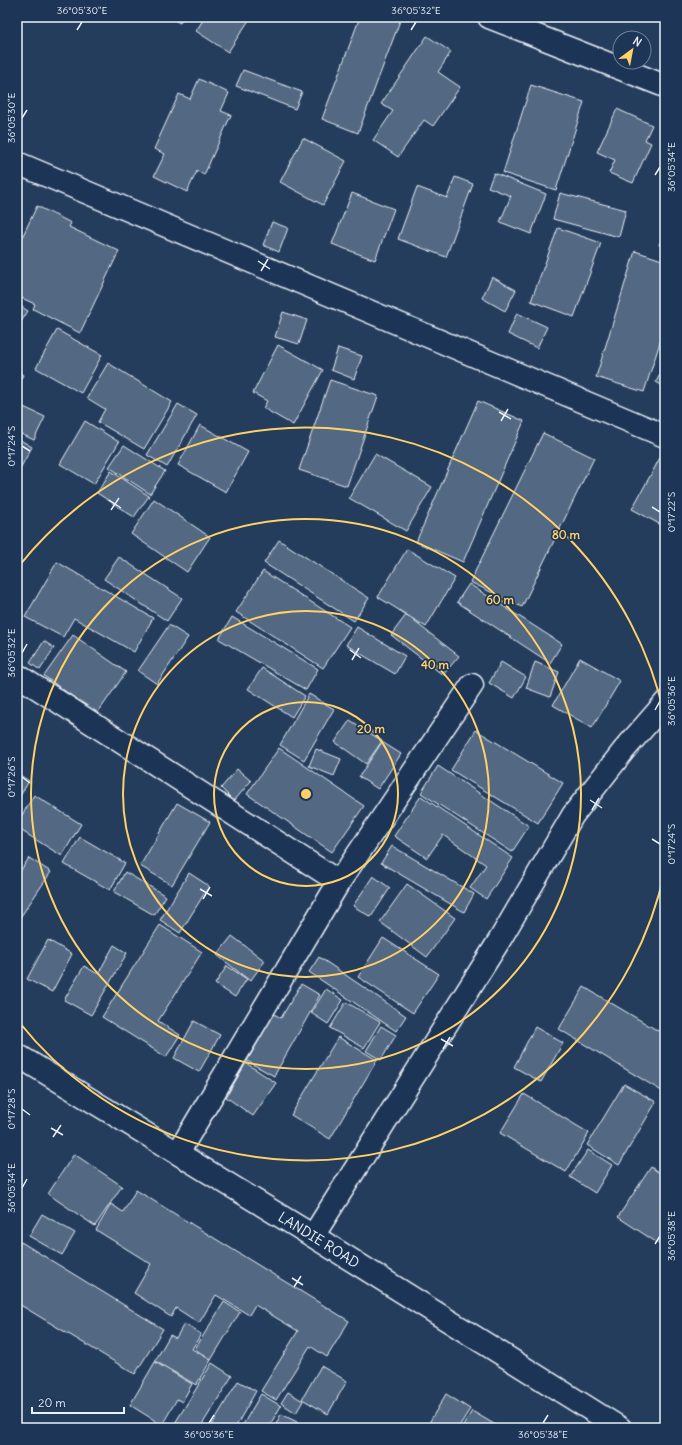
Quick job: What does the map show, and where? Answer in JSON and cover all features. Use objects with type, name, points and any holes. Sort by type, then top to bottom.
[{"type":"street","points":[[489,17],[665,86]]},
{"type":"street","points":[[17,164],[665,436]]},
{"type":"street","points":[[17,675],[339,882]]},
{"type":"street","points":[[178,1153],[339,882],[472,685]]},
{"type":"street","points":[[313,1236],[499,941],[573,815],[624,750],[665,703]]},
{"type":"street","name":"LANDIE ROAD","points":[[17,1055],[313,1236],[620,1428]]},
{"type":"building","points":[[168,17],[183,17],[180,23]]},
{"type":"building","points":[[205,17],[251,17],[228,52],[196,31]]},
{"type":"building","points":[[360,17],[401,18],[358,133],[322,119]]},
{"type":"building","points":[[427,36],[451,52],[438,72],[460,87],[433,126],[424,120],[398,157],[373,140],[393,111],[381,104]]},
{"type":"building","points":[[243,70],[302,92],[295,109],[236,86]]},
{"type":"building","points":[[199,79],[229,93],[221,111],[231,115],[204,175],[197,171],[187,192],[154,176],[165,154],[154,149],[179,94],[190,99]]},
{"type":"building","points":[[531,85],[584,102],[556,190],[503,173]]},
{"type":"building","points":[[617,109],[652,125],[645,140],[651,143],[633,183],[609,173],[615,160],[597,152]]},
{"type":"building","points":[[303,138],[346,161],[323,205],[280,182]]},
{"type":"building","points":[[494,173],[546,194],[531,234],[500,222],[511,196],[488,187]]},
{"type":"building","points":[[455,177],[473,184],[446,257],[398,239],[417,187],[447,198]]},
{"type":"building","points":[[352,193],[394,209],[375,260],[332,244]]},
{"type":"building","points":[[560,193],[626,210],[619,237],[553,219]]},
{"type":"building","points":[[37,206],[71,223],[69,227],[119,251],[80,333],[33,309],[35,304],[17,296],[17,248]]},
{"type":"building","points":[[272,222],[288,228],[279,252],[263,245]]},
{"type":"building","points":[[558,228],[601,243],[574,317],[531,301]]},
{"type":"building","points":[[665,231],[665,247],[659,245]]},
{"type":"building","points":[[635,251],[665,261],[665,327],[644,392],[596,377]]},
{"type":"building","points":[[492,277],[516,290],[505,311],[482,298]]},
{"type":"building","points":[[17,304],[28,311],[17,328]]},
{"type":"building","points":[[283,312],[307,320],[299,344],[275,337]]},
{"type":"building","points":[[517,313],[547,327],[537,348],[508,334]]},
{"type":"building","points":[[57,330],[102,355],[81,393],[36,368]]},
{"type":"building","points":[[278,345],[323,370],[293,425],[263,408],[267,401],[253,393]]},
{"type":"building","points":[[338,348],[362,356],[354,379],[331,370]]},
{"type":"building","points":[[108,363],[172,402],[144,449],[98,422],[105,409],[87,398]]},
{"type":"building","points":[[665,365],[665,387],[656,382]]},
{"type":"building","points":[[17,371],[23,375],[17,386]]},
{"type":"building","points":[[330,380],[378,396],[347,486],[299,470]]},
{"type":"building","points":[[478,401],[524,421],[463,562],[416,542]]},
{"type":"building","points":[[17,404],[45,417],[34,440],[17,432]]},
{"type":"building","points":[[178,404],[197,415],[167,467],[147,455]]},
{"type":"building","points":[[85,421],[119,442],[94,484],[60,464]]},
{"type":"building","points":[[200,425],[248,452],[226,492],[178,465]]},
{"type":"building","points":[[543,433],[594,458],[522,607],[470,582]]},
{"type":"building","points":[[17,438],[32,447],[17,474]]},
{"type":"building","points":[[124,445],[165,471],[150,494],[109,467]]},
{"type":"building","points":[[375,454],[432,487],[406,531],[349,498]]},
{"type":"building","points":[[661,456],[665,458],[665,523],[663,526],[632,509]]},
{"type":"building","points":[[111,471],[149,496],[134,517],[97,493]]},
{"type":"building","points":[[154,499],[210,537],[187,572],[131,534]]},
{"type":"building","points":[[279,540],[369,598],[354,621],[264,563]]},
{"type":"building","points":[[407,549],[455,578],[426,627],[378,597]]},
{"type":"building","points":[[119,557],[182,598],[167,621],[104,579]]},
{"type":"building","points":[[57,562],[153,618],[134,652],[74,618],[63,637],[25,617]]},
{"type":"building","points":[[263,571],[350,627],[323,668],[236,612]]},
{"type":"building","points":[[469,584],[562,644],[550,663],[457,602]]},
{"type":"building","points":[[406,615],[459,656],[443,675],[391,635]]},
{"type":"building","points":[[232,617],[318,669],[306,690],[219,639]]},
{"type":"building","points":[[169,625],[188,637],[157,684],[138,671]]},
{"type":"building","points":[[357,627],[405,656],[395,674],[346,645]]},
{"type":"building","points":[[73,635],[126,672],[97,714],[44,676]]},
{"type":"building","points":[[44,641],[54,648],[40,670],[30,663]]},
{"type":"building","points":[[580,658],[620,681],[592,728],[553,705]]},
{"type":"building","points":[[501,662],[526,677],[514,698],[489,683]]},
{"type":"building","points":[[535,662],[559,672],[550,697],[526,688]]},
{"type":"building","points":[[262,668],[305,696],[292,717],[248,689]]},
{"type":"building","points":[[309,694],[334,709],[304,760],[280,745]]},
{"type":"building","points":[[350,720],[382,741],[366,764],[335,742]]},
{"type":"building","points":[[476,730],[563,783],[538,823],[451,770]]},
{"type":"building","points":[[382,742],[401,754],[378,789],[359,777]]},
{"type":"building","points":[[279,748],[364,806],[332,852],[247,794]]},
{"type":"building","points":[[316,749],[341,759],[334,776],[309,766]]},
{"type":"building","points":[[438,766],[529,826],[512,852],[421,793]]},
{"type":"building","points":[[237,769],[251,781],[234,801],[221,788]]},
{"type":"building","points":[[17,773],[29,781],[17,801]]},
{"type":"building","points":[[34,795],[81,824],[62,856],[17,828],[17,812],[22,815]]},
{"type":"building","points":[[421,796],[513,858],[486,899],[470,888],[486,865],[443,835],[427,858],[394,836]]},
{"type":"building","points":[[177,803],[210,822],[172,885],[140,866]]},
{"type":"building","points":[[80,837],[125,863],[110,890],[64,864]]},
{"type":"building","points":[[392,846],[474,894],[464,912],[381,863]]},
{"type":"building","points":[[29,858],[51,872],[17,922],[17,876]]},
{"type":"building","points":[[125,872],[166,896],[154,915],[114,892]]},
{"type":"building","points":[[189,873],[209,886],[180,933],[160,920]]},
{"type":"building","points":[[373,876],[390,888],[371,917],[353,906]]},
{"type":"building","points":[[407,884],[455,918],[427,957],[380,922]]},
{"type":"building","points":[[160,925],[202,952],[158,1021],[180,1035],[166,1057],[102,1017]]},
{"type":"building","points":[[232,936],[265,961],[250,981],[217,955]]},
{"type":"building","points":[[383,938],[439,974],[413,1013],[358,977]]},
{"type":"building","points":[[48,940],[72,954],[52,992],[27,979]]},
{"type":"building","points":[[114,945],[127,953],[91,1015],[64,1000],[84,966],[98,974]]},
{"type":"building","points":[[319,957],[406,1016],[396,1031],[309,972]]},
{"type":"building","points":[[227,966],[247,979],[235,997],[215,984]]},
{"type":"building","points":[[301,984],[320,995],[274,1076],[247,1061],[274,1014],[281,1018]]},
{"type":"building","points":[[584,987],[665,1035],[665,1093],[559,1029]]},
{"type":"building","points":[[326,989],[343,1000],[328,1024],[311,1013]]},
{"type":"building","points":[[346,1002],[380,1022],[364,1048],[330,1028]]},
{"type":"building","points":[[194,1021],[220,1035],[199,1072],[174,1058]]},
{"type":"building","points":[[381,1026],[396,1035],[381,1060],[366,1051]]},
{"type":"building","points":[[535,1027],[563,1043],[541,1082],[514,1067]]},
{"type":"building","points":[[338,1037],[377,1060],[330,1139],[291,1115]]},
{"type":"building","points":[[246,1063],[276,1083],[253,1116],[226,1097]]},
{"type":"building","points":[[624,1084],[656,1102],[619,1165],[587,1145]]},
{"type":"building","points":[[524,1094],[589,1133],[566,1172],[500,1133]]},
{"type":"building","points":[[588,1150],[612,1165],[595,1193],[570,1177]]},
{"type":"building","points":[[74,1154],[122,1186],[95,1226],[48,1194]]},
{"type":"building","points":[[651,1167],[665,1177],[665,1248],[618,1217]]},
{"type":"building","points":[[136,1190],[349,1321],[327,1357],[310,1346],[276,1400],[261,1391],[298,1331],[255,1305],[249,1315],[216,1295],[199,1323],[176,1308],[171,1317],[134,1293],[151,1264],[96,1230],[111,1204],[123,1212]]},
{"type":"building","points":[[42,1214],[75,1233],[62,1255],[29,1236]]},
{"type":"building","points":[[21,1242],[163,1329],[135,1374],[17,1303],[17,1248]]},
{"type":"building","points":[[224,1302],[240,1312],[211,1360],[195,1349]]},
{"type":"building","points":[[184,1324],[201,1334],[192,1349],[211,1360],[196,1385],[155,1361],[170,1335],[176,1338]]},
{"type":"building","points":[[155,1362],[192,1384],[182,1402],[177,1399],[162,1425],[130,1405]]},
{"type":"building","points":[[212,1363],[232,1376],[200,1428],[172,1428]]},
{"type":"building","points":[[321,1366],[347,1381],[328,1414],[302,1399]]},
{"type":"building","points":[[238,1381],[256,1391],[235,1428],[210,1428]]},
{"type":"building","points":[[288,1392],[303,1401],[296,1413],[281,1403]]},
{"type":"building","points":[[261,1394],[281,1406],[268,1428],[241,1428]]},
{"type":"building","points":[[446,1394],[470,1409],[458,1428],[426,1428]]},
{"type":"building","points":[[472,1411],[499,1427],[462,1428]]},
{"type":"building","points":[[281,1414],[307,1427],[274,1428]]}]
